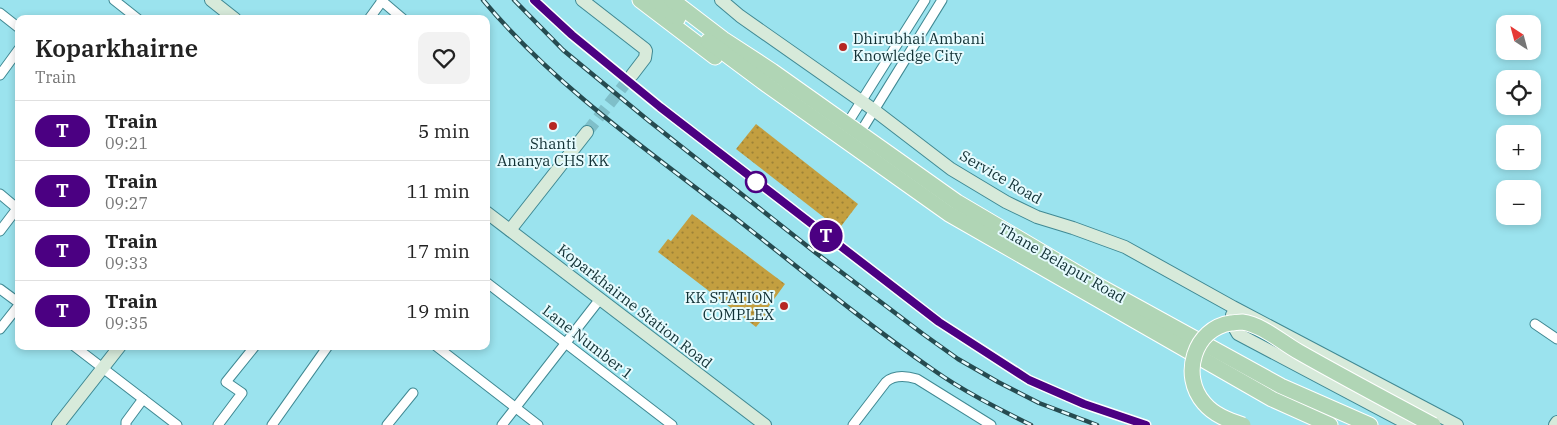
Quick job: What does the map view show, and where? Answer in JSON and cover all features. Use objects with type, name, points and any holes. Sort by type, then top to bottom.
[{"type":"main road","points":[[640,0],[712,55],[768,76]]},
{"type":"main road","points":[[656,0],[768,76]]},
{"type":"main road","points":[[672,0],[720,43]]},
{"type":"main road","points":[[688,0],[729,32],[768,76]]},
{"type":"main road","name":"Thane Belapur Road","points":[[768,76],[854,129],[957,202],[1101,287],[1281,386],[1370,425]]},
{"type":"main road","name":"Thane Belapur Road","points":[[768,76],[949,214],[968,226],[1272,399],[1330,425]]},
{"type":"main road","points":[[1243,425],[1219,416],[1203,402],[1198,395],[1192,374],[1192,363],[1196,349],[1205,335],[1214,328],[1224,324],[1240,322],[1255,325],[1301,354],[1433,425]]},
{"type":"street","points":[[114,0],[130,15]]},
{"type":"street","points":[[211,0],[230,15]]},
{"type":"street","points":[[582,0],[645,49],[646,58],[632,75]]},
{"type":"street","name":"Service Road","points":[[721,0],[740,16],[862,101],[951,169],[1006,202],[1037,217],[1125,247],[1233,307],[1457,425]]},
{"type":"street","points":[[854,129],[862,101],[925,0]]},
{"type":"street","points":[[854,129],[874,110],[942,0]]},
{"type":"street","points":[[372,15],[382,1],[398,15]]},
{"type":"street","points":[[0,13],[15,25]]},
{"type":"street","points":[[0,75],[15,55]]},
{"type":"street","points":[[510,230],[587,132]]},
{"type":"street","points":[[0,194],[15,206]]},
{"type":"street","points":[[0,231],[15,212]]},
{"type":"street","name":"Koparkhairne Station Road","points":[[490,215],[765,425]]},
{"type":"street","name":"Lane Number 1","points":[[490,285],[672,425]]},
{"type":"street","points":[[0,289],[15,301]]},
{"type":"street","points":[[502,425],[600,299]]},
{"type":"street","points":[[1233,307],[1234,327],[1238,334],[1410,425]]},
{"type":"street","points":[[0,329],[15,309]]},
{"type":"street","points":[[1534,324],[1557,339]]},
{"type":"street","points":[[79,350],[177,425]]},
{"type":"street","points":[[58,425],[117,350]]},
{"type":"street","points":[[218,425],[242,394],[226,382],[252,350]]},
{"type":"street","points":[[272,425],[325,350]]},
{"type":"street","points":[[441,350],[538,425]]},
{"type":"street","points":[[853,425],[886,382],[897,376],[917,379],[991,425]]},
{"type":"street","points":[[387,425],[413,393]]},
{"type":"street","points":[[126,425],[126,422],[143,399]]},
{"type":"shaded area","points":[[756,124],[858,204],[839,229],[736,149]]},
{"type":"shaded area","points":[[692,214],[785,284],[764,313],[766,315],[756,327],[658,252],[668,239],[671,241]]},
{"type":"tunnel","points":[[587,132],[632,75]]},
{"type":"railway","points":[[483,0],[540,60],[602,115],[857,314],[956,385],[1031,425]]},
{"type":"railway","points":[[514,0],[563,50],[649,121],[816,253],[923,334],[958,359],[998,382],[1039,403],[1097,425]]},
{"type":"railway","points":[[534,0],[572,35],[660,107],[939,322],[1029,380],[1084,404],[1146,425]]},
{"type":"train","name":"T","points":[[534,0],[572,35],[660,107],[939,322],[1029,380],[1084,404],[1146,425]]},
{"type":"place","name":"Dhirubhai Ambani Knowledge City","points":[[843,47]]},
{"type":"place","name":"Shanti Ananya CHS KK","points":[[553,126]]},
{"type":"place","name":"KK STATION COMPLEX","points":[[784,306]]}]
